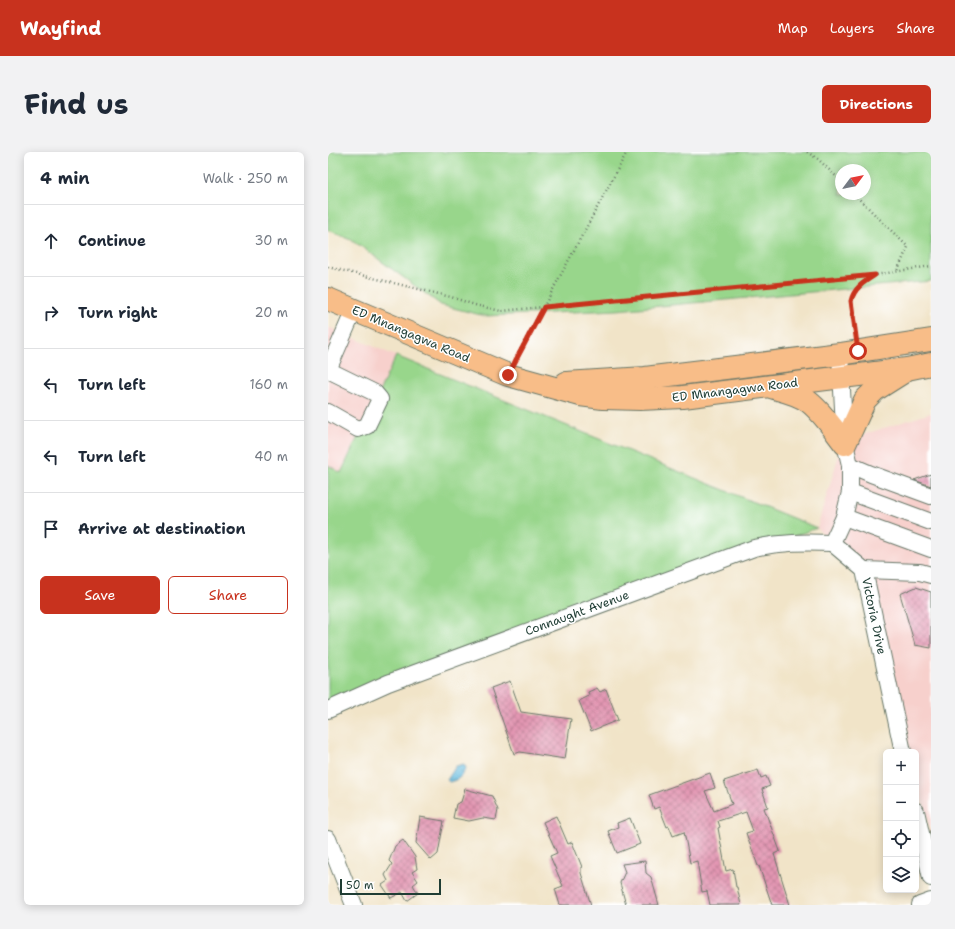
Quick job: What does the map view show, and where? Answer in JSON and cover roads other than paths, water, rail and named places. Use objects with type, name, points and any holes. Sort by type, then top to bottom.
[{"type":"highway","name":"ED Mnangagwa Road","points":[[328,299],[508,375],[580,395],[603,398],[640,399],[684,397],[907,369],[931,364]]},
{"type":"highway","name":"ED Mnangagwa Road","points":[[540,384],[644,378],[931,340]]},
{"type":"highway","points":[[769,387],[789,392],[808,401],[820,413],[845,444],[865,400],[875,390],[907,369]]},
{"type":"street","points":[[328,412],[358,429],[367,426],[380,399],[375,393],[328,370],[354,310]]},
{"type":"street","points":[[832,543],[844,517],[850,492],[850,465],[845,444],[842,377],[849,352]]},
{"type":"street","points":[[850,465],[931,496]]},
{"type":"street","points":[[850,492],[931,522]]},
{"type":"street","points":[[844,517],[931,549]]},
{"type":"street","name":"Connaught Avenue","points":[[328,710],[388,683],[754,548],[776,543],[832,543]]},
{"type":"street","name":"Victoria Drive","points":[[832,543],[864,570],[902,749]]},
{"type":"street","points":[[864,570],[920,572],[931,575]]},
{"type":"street","points":[[918,821],[931,878]]},
{"type":"street","points":[[328,839],[354,905]]},
{"type":"street","points":[[920,905],[931,901]]},
{"type":"water","points":[[464,764],[466,768],[463,774],[457,779],[449,782],[447,780],[456,766]]}]
